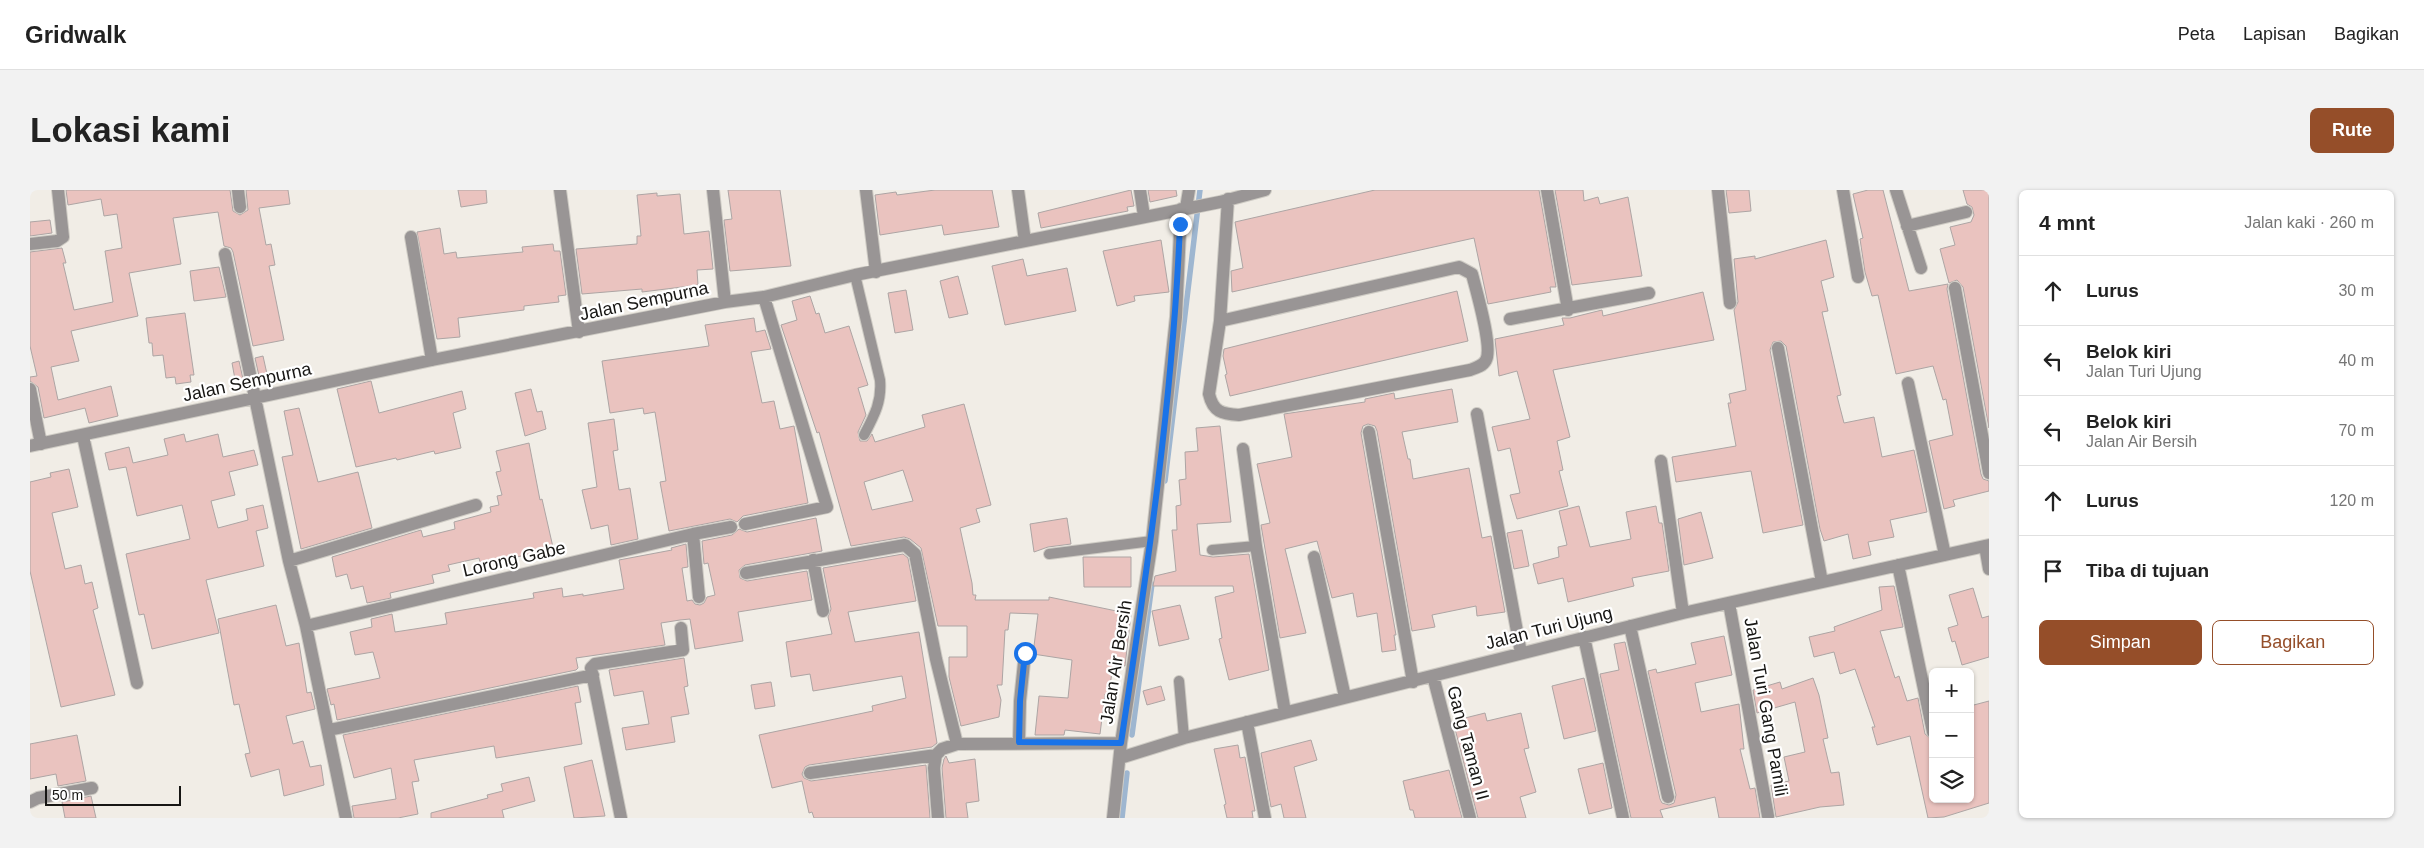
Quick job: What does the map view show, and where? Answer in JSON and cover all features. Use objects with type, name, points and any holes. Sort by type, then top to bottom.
[{"type":"street","points":[[30,244],[57,240],[63,237],[58,190]]},
{"type":"street","points":[[238,190],[240,207]]},
{"type":"street","points":[[560,190],[579,332]]},
{"type":"street","points":[[713,190],[725,285],[725,302]]},
{"type":"street","points":[[866,190],[876,272]]},
{"type":"street","points":[[1018,190],[1025,241]]},
{"type":"street","points":[[1140,190],[1144,216]]},
{"type":"street","name":"Jalan Air Bersih","points":[[1113,818],[1121,743],[1152,541],[1176,317],[1180,228],[1189,190]]},
{"type":"street","name":"Jalan Sempurna","points":[[35,445],[432,360],[725,302],[764,297],[855,275],[1186,209],[1265,190]]},
{"type":"street","points":[[1547,190],[1568,310]]},
{"type":"street","points":[[1718,190],[1730,303]]},
{"type":"street","points":[[1843,190],[1858,277]]},
{"type":"street","points":[[1896,190],[1921,268]]},
{"type":"street","points":[[1220,321],[1460,267],[1472,274],[1484,322],[1488,354],[1485,362],[1470,370],[1239,415],[1225,415],[1217,411],[1211,404],[1209,394],[1220,321],[1224,201]]},
{"type":"street","points":[[1907,226],[1966,212]]},
{"type":"street","points":[[411,237],[432,360]]},
{"type":"street","points":[[225,254],[254,398],[289,561],[306,626],[329,730],[346,818]]},
{"type":"street","points":[[1955,288],[1989,473]]},
{"type":"street","points":[[1510,319],[1568,310],[1649,293]]},
{"type":"street","points":[[745,524],[827,507],[764,297]]},
{"type":"street","points":[[1778,348],[1822,582]]},
{"type":"street","points":[[1908,383],[1945,554]]},
{"type":"street","points":[[30,388],[35,445]]},
{"type":"street","points":[[1478,414],[1521,653]]},
{"type":"street","points":[[1369,432],[1413,682]]},
{"type":"street","points":[[83,436],[137,682]]},
{"type":"street","points":[[1243,449],[1256,546],[1285,712]]},
{"type":"street","points":[[1661,461],[1683,613]]},
{"type":"street","points":[[289,561],[476,505]]},
{"type":"street","name":"Lorong Gabe","points":[[306,626],[693,534],[731,527]]},
{"type":"street","points":[[693,534],[699,597]]},
{"type":"street","points":[[746,573],[905,545],[910,547],[916,562],[953,744]]},
{"type":"street","points":[[1987,545],[1989,569]]},
{"type":"street","name":"Jalan Turi Ujung","points":[[1120,758],[1184,738],[1345,697],[1413,682],[1584,637],[1987,545]]},
{"type":"street","points":[[1314,557],[1345,697]]},
{"type":"street","points":[[813,560],[823,611]]},
{"type":"street","points":[[1898,565],[1929,713]]},
{"type":"street","name":"Jalan Turi Gang Pamili","points":[[1729,603],[1768,816]]},
{"type":"street","points":[[1630,626],[1668,797]]},
{"type":"street","points":[[621,818],[591,668],[595,664],[683,650],[681,628]]},
{"type":"street","points":[[1584,637],[1623,818]]},
{"type":"street","points":[[1019,742],[1020,701],[1025,653]]},
{"type":"street","points":[[329,730],[593,675]]},
{"type":"street","name":"Gang Taman II","points":[[1432,676],[1470,818]]},
{"type":"street","points":[[1246,722],[1265,818]]},
{"type":"street","points":[[810,773],[936,755],[953,744],[1019,742],[1121,743]]},
{"type":"street","points":[[936,755],[934,768],[938,818]]},
{"type":"street","points":[[30,802],[38,798],[92,788]]},
{"type":"lane","points":[[855,275],[880,380],[881,394],[878,409],[864,436]]},
{"type":"lane","points":[[1049,554],[1152,541]]},
{"type":"lane","points":[[1212,550],[1256,546]]},
{"type":"lane","points":[[1179,680],[1184,738]]},
{"type":"building","points":[[66,190],[230,190],[233,211],[240,215],[248,210],[246,190],[288,190],[290,204],[259,208],[266,245],[271,244],[275,265],[269,266],[284,340],[253,346],[233,252],[231,248],[224,246],[218,212],[173,218],[181,264],[129,273],[138,316],[71,331],[79,361],[51,367],[58,400],[111,386],[118,416],[89,423],[85,408],[44,418],[38,387],[30,381],[30,377],[37,376],[30,346],[30,252],[62,248],[66,263],[63,263],[74,310],[113,302],[105,251],[122,248],[117,214],[104,216],[101,199],[68,205]]},
{"type":"building","points":[[458,190],[486,190],[487,203],[461,207]]},
{"type":"building","points":[[728,190],[780,190],[791,266],[730,271],[724,220],[732,219]]},
{"type":"building","points":[[935,190],[992,190],[999,227],[944,235],[942,225],[880,235],[875,195],[896,192],[897,195]]},
{"type":"building","points":[[1131,190],[1134,206],[1127,207],[1128,211],[1041,228],[1038,213]]},
{"type":"building","points":[[1148,190],[1176,190],[1177,196],[1150,202]]},
{"type":"building","points":[[1375,190],[1539,190],[1556,287],[1550,287],[1551,292],[1488,304],[1474,238],[1232,292],[1231,271],[1243,268],[1235,222]]},
{"type":"building","points":[[1555,190],[1583,190],[1584,201],[1598,197],[1600,204],[1628,197],[1642,276],[1572,285]]},
{"type":"building","points":[[1726,190],[1749,190],[1751,211],[1729,213]]},
{"type":"building","points":[[1868,190],[1883,190],[1909,291],[1948,284],[1947,289],[1981,474],[1983,479],[1989,481],[1989,491],[1953,500],[1955,506],[1944,509],[1929,441],[1953,435],[1946,399],[1943,400],[1933,366],[1896,374],[1878,295],[1872,296],[1865,272],[1860,239],[1863,238],[1853,194]]},
{"type":"building","points":[[1963,190],[1989,190],[1989,428],[1963,287],[1957,280],[1949,283],[1940,249],[1955,245],[1950,227],[1971,222],[1974,215],[1972,207],[1967,204]]},
{"type":"building","points":[[657,193],[657,196],[680,194],[684,234],[709,231],[713,269],[697,270],[698,285],[642,292],[642,289],[582,294],[576,249],[637,244],[637,236],[641,236],[637,195]]},
{"type":"building","points":[[50,220],[52,233],[30,236],[30,222]]},
{"type":"building","points":[[440,228],[444,254],[456,252],[457,258],[523,252],[522,247],[553,244],[554,251],[560,251],[566,295],[558,296],[559,302],[524,306],[524,310],[458,318],[460,337],[437,339],[417,232]]},
{"type":"building","points":[[1161,240],[1169,292],[1134,296],[1135,301],[1117,306],[1103,251]]},
{"type":"building","points":[[1826,240],[1834,277],[1821,281],[1828,311],[1822,312],[1841,395],[1837,396],[1844,423],[1874,417],[1882,457],[1914,450],[1927,512],[1890,520],[1894,537],[1868,542],[1871,555],[1853,559],[1848,534],[1824,541],[1820,529],[1786,346],[1781,341],[1773,342],[1770,350],[1803,525],[1763,533],[1751,471],[1676,482],[1672,457],[1736,446],[1728,403],[1731,403],[1729,394],[1746,390],[1734,310],[1738,302],[1734,259],[1755,256],[1755,259]]},
{"type":"building","points":[[1023,259],[1027,276],[1067,268],[1076,311],[1005,325],[992,266]]},
{"type":"building","points":[[219,267],[226,297],[194,301],[190,271]]},
{"type":"building","points":[[958,276],[968,314],[949,318],[940,281]]},
{"type":"building","points":[[906,290],[913,330],[895,333],[888,293]]},
{"type":"building","points":[[1457,291],[1468,341],[1230,396],[1225,375],[1227,374],[1223,356],[1224,349]]},
{"type":"building","points":[[1703,292],[1714,340],[1553,370],[1570,437],[1557,441],[1563,470],[1559,471],[1568,506],[1517,519],[1510,495],[1520,493],[1510,448],[1498,451],[1492,427],[1530,419],[1517,371],[1499,376],[1495,339],[1564,325],[1562,318],[1570,318],[1602,310],[1603,316]]},
{"type":"building","points":[[810,296],[816,314],[819,313],[825,333],[849,326],[868,385],[858,388],[866,415],[858,432],[860,441],[867,441],[872,434],[875,442],[925,427],[922,415],[964,404],[991,505],[976,509],[980,522],[960,528],[973,595],[976,595],[975,600],[1049,600],[1049,597],[1131,614],[1125,666],[1113,664],[1109,694],[1105,694],[1100,734],[1065,730],[1064,735],[1035,735],[1039,696],[1068,698],[1072,660],[1033,654],[1038,614],[1010,613],[1008,630],[1005,630],[1002,685],[997,685],[1001,700],[999,717],[961,726],[949,677],[949,657],[967,657],[967,626],[938,626],[921,548],[910,539],[904,537],[851,546],[819,432],[817,433],[781,325],[797,320],[792,301]],"holes":[[[903,470],[913,501],[872,510],[864,482]]]},
{"type":"building","points":[[185,313],[194,375],[190,375],[191,382],[176,384],[175,377],[166,378],[163,355],[153,356],[152,343],[149,343],[146,318]]},
{"type":"building","points":[[754,318],[756,332],[765,330],[771,349],[751,352],[762,403],[774,401],[780,429],[794,426],[808,503],[743,516],[737,522],[730,519],[669,531],[660,482],[666,481],[655,412],[644,414],[643,408],[610,413],[602,361],[709,346],[705,325]]},
{"type":"building","points":[[263,356],[269,383],[261,385],[255,358]]},
{"type":"building","points":[[239,361],[245,388],[237,390],[232,363]]},
{"type":"building","points":[[371,381],[379,413],[462,391],[466,409],[453,413],[461,448],[435,454],[434,451],[356,467],[337,389]]},
{"type":"building","points":[[531,389],[537,412],[542,411],[546,429],[525,436],[515,393]]},
{"type":"building","points":[[1452,389],[1458,422],[1402,432],[1408,459],[1410,459],[1413,479],[1469,468],[1482,538],[1491,536],[1505,612],[1477,616],[1476,606],[1432,615],[1435,627],[1412,631],[1377,431],[1375,426],[1368,424],[1363,426],[1361,433],[1396,635],[1394,635],[1396,650],[1382,652],[1377,613],[1357,617],[1353,593],[1332,598],[1317,541],[1285,549],[1306,633],[1280,638],[1261,525],[1270,523],[1257,464],[1292,457],[1284,414],[1365,402],[1365,399],[1394,393],[1395,399]]},
{"type":"building","points":[[299,408],[318,482],[358,472],[372,528],[301,549],[282,457],[293,455],[284,411]]},
{"type":"building","points":[[614,419],[618,450],[613,451],[619,490],[630,488],[638,539],[611,545],[608,525],[591,529],[582,490],[597,487],[588,423]]},
{"type":"building","points":[[1220,426],[1231,522],[1197,524],[1200,555],[1213,557],[1249,554],[1269,670],[1229,680],[1219,639],[1222,638],[1215,597],[1234,592],[1233,586],[1153,586],[1155,576],[1176,571],[1172,530],[1177,530],[1176,506],[1181,505],[1179,480],[1186,479],[1185,452],[1198,451],[1196,428]]},
{"type":"building","points":[[184,434],[186,442],[218,434],[223,457],[254,450],[258,465],[229,472],[235,495],[211,501],[218,528],[248,520],[246,509],[263,505],[268,528],[256,531],[264,566],[206,580],[219,633],[152,649],[144,614],[139,615],[126,554],[190,539],[182,505],[137,516],[126,467],[109,470],[105,453],[129,447],[133,463],[168,455],[164,439]]},
{"type":"building","points":[[529,443],[540,500],[542,499],[555,556],[539,559],[537,552],[481,566],[479,558],[448,565],[450,571],[432,575],[434,583],[390,593],[391,598],[367,603],[363,586],[351,589],[347,574],[336,577],[332,557],[421,530],[423,537],[455,529],[454,522],[491,512],[490,507],[499,505],[497,496],[502,495],[496,472],[501,471],[496,451]]},
{"type":"building","points":[[69,469],[78,507],[52,513],[65,569],[81,565],[85,584],[92,582],[98,608],[93,610],[115,695],[61,707],[30,571],[30,482],[51,477],[50,473]]},
{"type":"building","points":[[1579,506],[1590,547],[1631,539],[1626,512],[1656,506],[1659,523],[1662,523],[1669,571],[1632,578],[1634,586],[1568,602],[1563,578],[1538,584],[1533,564],[1559,557],[1558,547],[1567,545],[1559,511]]},
{"type":"building","points":[[1701,512],[1713,558],[1684,565],[1678,519]]},
{"type":"building","points":[[816,518],[822,551],[745,565],[739,570],[740,578],[747,581],[807,571],[812,600],[738,612],[743,641],[695,649],[690,619],[661,623],[665,645],[576,658],[578,668],[576,670],[337,720],[334,704],[331,705],[327,689],[380,678],[373,652],[355,655],[350,632],[372,627],[371,619],[392,614],[395,632],[447,624],[445,613],[534,598],[533,593],[562,588],[563,597],[583,594],[583,596],[624,589],[619,560],[672,550],[671,548],[686,544],[688,567],[682,568],[687,601],[692,600],[695,604],[700,605],[704,603],[707,597],[715,595],[708,563],[704,564],[702,541],[732,535],[739,529],[747,532]]},
{"type":"building","points":[[1067,518],[1071,544],[1048,547],[1034,552],[1030,524]]},
{"type":"building","points":[[1522,530],[1529,566],[1514,569],[1507,533]]},
{"type":"building","points":[[903,554],[908,558],[916,601],[848,612],[855,642],[919,632],[937,743],[932,747],[809,765],[805,767],[802,774],[804,778],[811,781],[926,765],[930,818],[814,818],[812,812],[809,813],[802,781],[772,788],[759,735],[873,711],[872,706],[906,698],[902,676],[813,691],[810,674],[791,677],[786,642],[832,634],[828,617],[831,609],[823,568]]},
{"type":"building","points":[[1083,557],[1131,557],[1131,587],[1084,587]]},
{"type":"building","points":[[1894,586],[1903,627],[1880,631],[1895,678],[1899,676],[1907,701],[1918,698],[1925,734],[1929,737],[1929,803],[1974,803],[1974,705],[1989,701],[1989,803],[1944,817],[1928,818],[1910,736],[1877,745],[1872,727],[1875,727],[1855,669],[1840,674],[1834,652],[1814,657],[1809,637],[1835,631],[1834,627],[1882,610],[1879,587]]},
{"type":"building","points":[[1973,588],[1982,618],[1989,616],[1989,657],[1962,665],[1955,641],[1952,642],[1948,628],[1958,625],[1949,595]]},
{"type":"building","points":[[276,605],[286,646],[299,643],[307,693],[311,692],[315,709],[286,716],[293,744],[303,741],[310,767],[321,765],[324,785],[284,796],[279,769],[251,777],[245,754],[250,753],[239,704],[234,705],[218,619]]},
{"type":"building","points":[[1180,605],[1189,639],[1159,646],[1152,611]]},
{"type":"building","points":[[1724,636],[1732,675],[1695,683],[1701,712],[1739,704],[1744,749],[1740,749],[1750,789],[1755,788],[1760,818],[1719,818],[1715,797],[1660,810],[1663,818],[1631,818],[1600,674],[1619,670],[1614,644],[1625,642],[1660,799],[1662,803],[1669,805],[1674,803],[1676,795],[1648,671],[1656,669],[1657,673],[1696,664],[1691,643]]},
{"type":"building","points":[[684,658],[688,686],[684,687],[689,714],[671,717],[675,742],[626,750],[622,728],[649,724],[643,691],[614,696],[609,670]]},
{"type":"building","points":[[1584,678],[1596,731],[1564,739],[1552,686]]},
{"type":"building","points":[[1813,678],[1819,695],[1828,738],[1823,739],[1831,773],[1839,772],[1844,805],[1820,807],[1776,817],[1771,785],[1789,781],[1784,757],[1805,752],[1795,702],[1757,713],[1753,690],[1780,682],[1782,689]]},
{"type":"building","points":[[771,682],[775,706],[755,709],[751,685]]},
{"type":"building","points":[[578,686],[581,702],[575,703],[582,744],[496,758],[494,746],[414,760],[419,781],[412,782],[418,814],[398,818],[354,818],[352,806],[396,799],[391,768],[354,778],[343,735]]},
{"type":"building","points":[[1161,686],[1165,700],[1147,705],[1143,691]]},
{"type":"building","points":[[1485,713],[1487,721],[1521,713],[1529,748],[1524,749],[1536,792],[1520,797],[1526,818],[1478,818],[1453,721]]},
{"type":"building","points":[[77,735],[86,781],[58,786],[56,774],[30,779],[30,744]]},
{"type":"building","points":[[1311,740],[1317,760],[1294,767],[1306,818],[1284,818],[1281,804],[1271,807],[1261,753]]},
{"type":"building","points":[[1238,745],[1240,758],[1245,757],[1255,811],[1252,811],[1253,818],[1227,818],[1224,805],[1226,804],[1214,749]]},
{"type":"building","points":[[946,756],[949,763],[975,759],[979,801],[966,803],[968,818],[946,818],[942,768]]},
{"type":"building","points":[[592,760],[605,816],[574,818],[564,767]]},
{"type":"building","points":[[1603,763],[1612,808],[1589,814],[1578,769]]},
{"type":"building","points":[[1449,770],[1462,818],[1415,818],[1413,810],[1410,810],[1403,781]]},
{"type":"building","points":[[529,777],[535,801],[502,810],[504,818],[431,818],[431,813],[488,798],[487,795],[503,791],[501,784]]},
{"type":"building","points":[[91,796],[96,818],[65,818],[62,802]]},
{"type":"waterway","points":[[1165,481],[1200,190]]},
{"type":"waterway","points":[[1132,735],[1152,584]]},
{"type":"waterway","points":[[1122,818],[1127,773]]},
{"type":"route","points":[[1025,653],[1018,722],[1019,742],[1121,743],[1152,541],[1176,317],[1180,224]]}]
